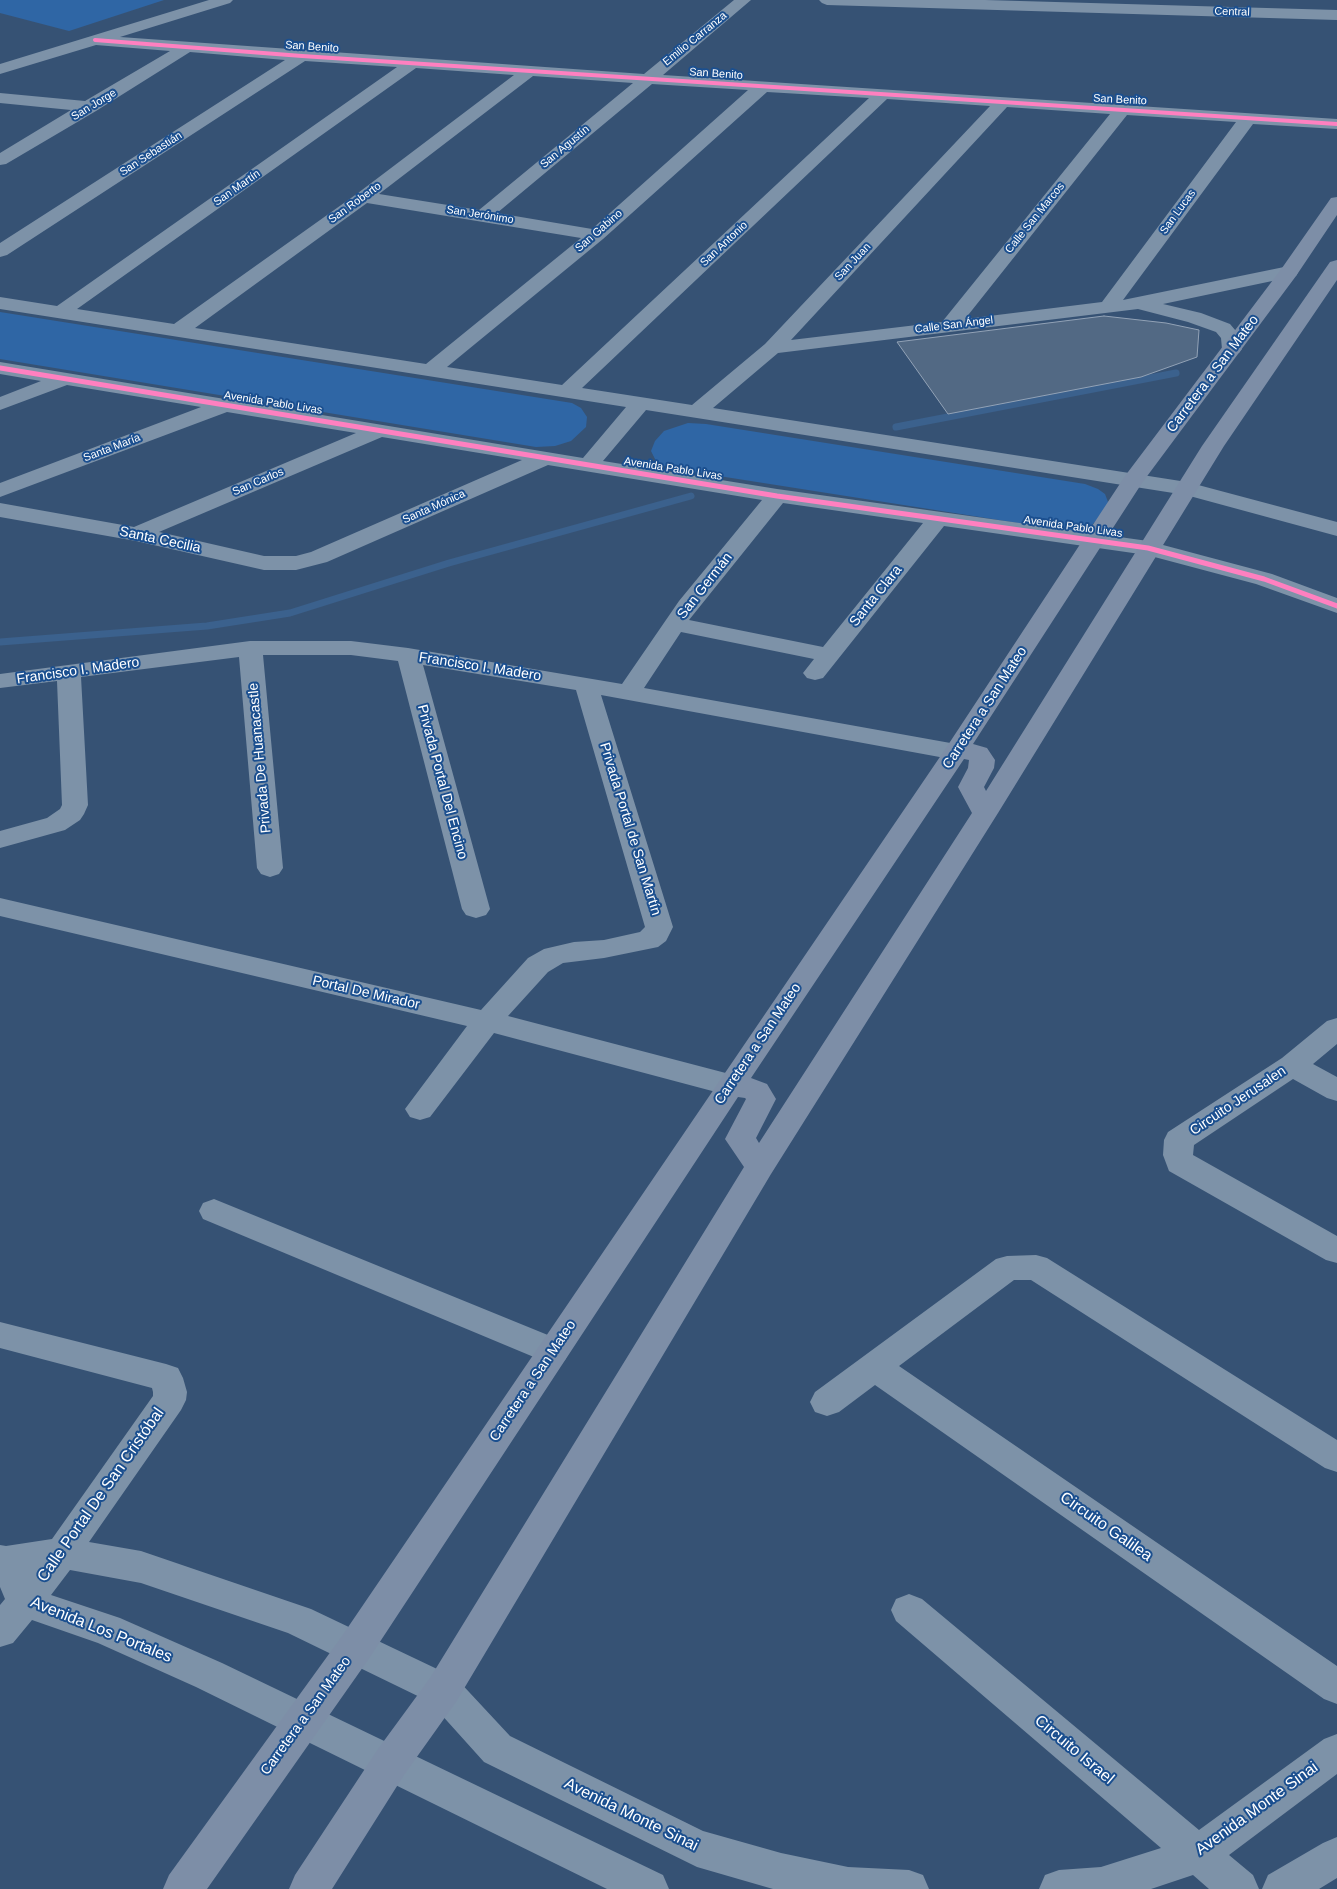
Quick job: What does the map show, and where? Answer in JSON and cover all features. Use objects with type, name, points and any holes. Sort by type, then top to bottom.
[{"type":"main road","name":"Carretera a San Mateo","points":[[183,1889],[355,1648],[730,1085],[956,752],[1133,480],[1289,272],[1337,202]]},
{"type":"main road","points":[[309,1889],[391,1762],[443,1690],[760,1166],[985,813],[1148,548],[1213,446],[1337,266]]},
{"type":"main road","points":[[956,752],[968,750],[978,754],[982,760],[981,768],[971,787],[985,813]]},
{"type":"main road","points":[[730,1085],[753,1089],[761,1100],[740,1139],[760,1166]]},
{"type":"street","points":[[0,69],[225,0]]},
{"type":"street","name":"Emilio Carranza","points":[[646,79],[743,0]]},
{"type":"street","name":"Central","points":[[827,0],[1337,14]]},
{"type":"street","name":"San Benito","points":[[94,40],[413,64],[1337,124]]},
{"type":"street","name":"San Jorge","points":[[3,156],[90,107],[186,48]]},
{"type":"street","name":"San Sebastián","points":[[0,252],[302,56]]},
{"type":"street","name":"San Martín","points":[[61,312],[413,64]]},
{"type":"street","name":"San Roberto","points":[[178,331],[364,197],[528,71]]},
{"type":"street","name":"San Agustín","points":[[483,216],[646,79]]},
{"type":"street","name":"San Gabino","points":[[432,370],[596,235],[762,87]]},
{"type":"street","name":"San Antonio","points":[[566,392],[882,95]]},
{"type":"street","points":[[0,98],[90,107]]},
{"type":"street","name":"San Juan","points":[[695,413],[772,348],[1002,103]]},
{"type":"street","name":"Calle San Marcos","points":[[949,326],[1122,110]]},
{"type":"street","name":"San Lucas","points":[[1108,306],[1248,118]]},
{"type":"street","name":"San Jerónimo","points":[[364,197],[596,235]]},
{"type":"street","name":"Calle San Ángel","points":[[772,348],[1136,304],[1289,272]]},
{"type":"street","points":[[1194,317],[1206,289]]},
{"type":"street","points":[[0,303],[1187,489],[1337,529]]},
{"type":"street","name":"Calle San Ángel","points":[[1136,304],[1194,317],[1223,328],[1231,337],[1232,349]]},
{"type":"street","name":"Avenida Pablo Livas","points":[[0,368],[777,496],[1148,548],[1264,579],[1337,606]]},
{"type":"street","points":[[0,404],[66,379]]},
{"type":"street","points":[[588,465],[640,404]]},
{"type":"street","name":"Santa María","points":[[0,490],[224,406]]},
{"type":"street","name":"San Carlos","points":[[136,534],[381,430]]},
{"type":"street","name":"Santa Mónica","points":[[319,557],[548,457]]},
{"type":"street","name":"San Germán","points":[[777,496],[687,606],[675,624],[821,664]]},
{"type":"street","name":"Santa Cecilia","points":[[0,510],[136,534],[264,563],[296,563],[319,557]]},
{"type":"street","name":"Santa Clara","points":[[821,664],[938,519]]},
{"type":"street","points":[[628,694],[675,624]]},
{"type":"street","name":"Francisco I. Madero","points":[[0,681],[250,648],[351,648],[408,655],[586,685],[956,752]]},
{"type":"street","name":"Privada De Huanacastle","points":[[250,648],[270,868]]},
{"type":"street","name":"Privada Portal Del Encino","points":[[408,655],[476,909]]},
{"type":"street","points":[[0,840],[56,824],[71,814],[75,805],[69,672]]},
{"type":"street","name":"Privada Portal de San Martín","points":[[420,1108],[487,1021],[538,965],[554,956],[648,940],[656,934],[659,927],[586,685]]},
{"type":"street","name":"Portal De Mirador","points":[[0,907],[487,1021],[730,1085]]},
{"type":"street","name":"Circuito Jerusalen","points":[[1337,1028],[1292,1065],[1179,1140],[1178,1155],[1180,1162],[1337,1252]]},
{"type":"street","points":[[1292,1065],[1337,1090]]},
{"type":"street","points":[[214,1210],[553,1352]]},
{"type":"street","points":[[827,1402],[1006,1268],[1036,1267],[1337,1458]]},
{"type":"street","name":"Calle Portal De San Cristóbal","points":[[0,1334],[166,1378],[170,1386],[169,1400],[62,1553],[26,1602],[0,1631]]},
{"type":"street","name":"Circuito Galilea","points":[[874,1367],[1337,1687]]},
{"type":"street","name":"Avenida Los Portales","points":[[391,1762],[209,1675],[107,1630],[26,1602],[3,1561],[62,1553],[141,1567],[298,1620],[443,1690]]},
{"type":"street","name":"Circuito Israel","points":[[909,1610],[1239,1889]]},
{"type":"street","name":"Avenida Monte Sinai","points":[[443,1690],[497,1749],[697,1848],[781,1872],[847,1887],[909,1889]]},
{"type":"street","name":"Avenida Monte Sinai","points":[[1059,1889],[1101,1886],[1197,1855],[1337,1752]]},
{"type":"street","points":[[391,1762],[649,1889]]},
{"type":"street","points":[[1282,1889],[1337,1856]]},
{"type":"shaded area","points":[[0,0],[164,0],[69,31],[0,13]]},
{"type":"shaded area","points":[[0,312],[572,403],[581,408],[587,417],[586,427],[571,441],[555,446],[536,447],[0,359]]},
{"type":"shaded area","points":[[688,423],[706,424],[1085,484],[1105,494],[1108,502],[1106,510],[1092,525],[1069,531],[668,468],[656,461],[651,451],[655,441],[664,431]]},
{"type":"building","points":[[1104,316],[1166,323],[1199,330],[1197,357],[1141,377],[948,414],[897,342]]},
{"type":"waterway","points":[[896,427],[1176,373]]},
{"type":"waterway","points":[[0,642],[207,626],[290,613],[449,563],[691,496]]},
{"type":"cycle path","points":[[95,40],[302,56],[1337,124]]},
{"type":"cycle path","points":[[0,368],[777,496],[1148,548],[1264,579],[1337,606]]}]
